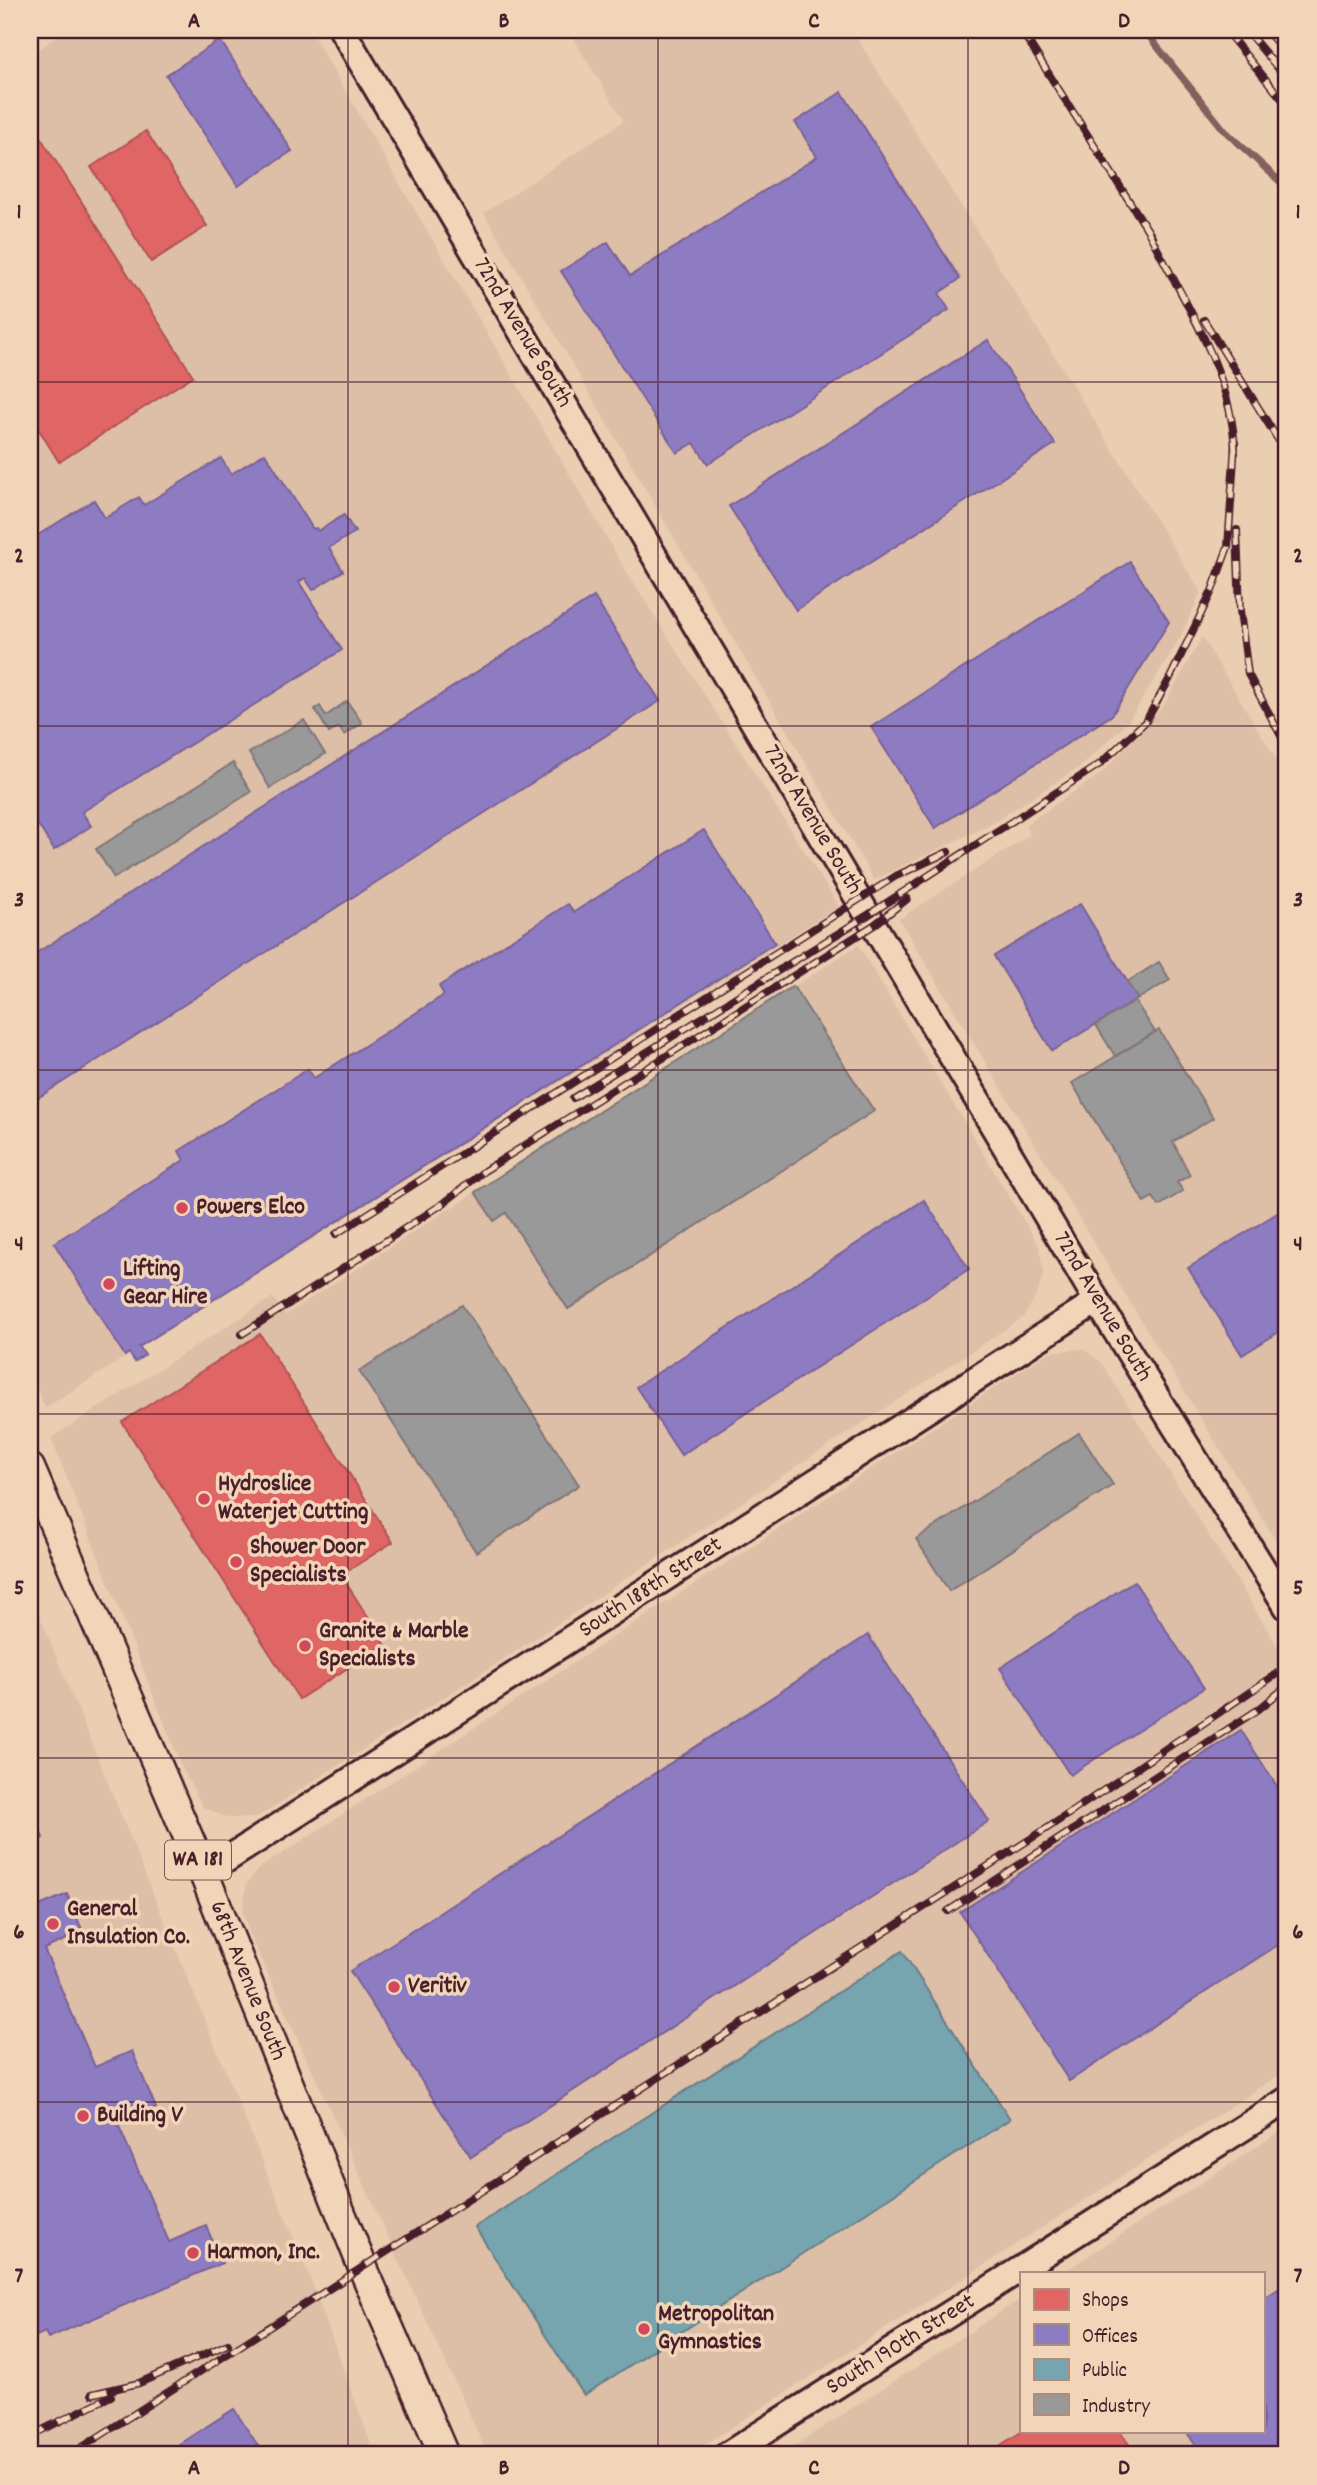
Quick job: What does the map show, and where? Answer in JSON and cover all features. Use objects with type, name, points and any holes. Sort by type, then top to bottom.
[{"type":"main road","name":"68th Avenue South","points":[[30,1468],[204,1874],[357,2255],[444,2455]]},
{"type":"street","name":"72nd Avenue South","points":[[342,30],[1097,1301],[1287,1607]]},
{"type":"street","name":"South 188th Street","points":[[204,1874],[1097,1301]]},
{"type":"street","name":"South 190th Street","points":[[727,2455],[1287,2100]]},
{"type":"shaded area","points":[[65,30],[310,30],[626,571],[839,906],[45,1408],[30,1371],[30,56]]},
{"type":"shaded area","points":[[568,30],[852,30],[1201,592],[1179,640],[1128,722],[1084,764],[993,823],[874,880],[484,213],[624,121]]},
{"type":"shaded area","points":[[1202,637],[1287,777],[1287,1559],[899,919],[1030,835],[1025,825],[1102,773],[1164,705]]},
{"type":"shaded area","points":[[858,945],[1039,1246],[1044,1273],[1038,1292],[1024,1317],[504,1659],[256,1818],[228,1818],[203,1807],[183,1770],[51,1438],[273,1297],[285,1315]]},
{"type":"shaded area","points":[[1083,1349],[1101,1362],[1287,1661],[1287,2070],[689,2455],[488,2455],[249,1933],[243,1911],[246,1885],[257,1870],[1049,1352]]},
{"type":"shaded area","points":[[30,1592],[312,2283],[375,2455],[30,2455]]},
{"type":"shaded area","points":[[1287,2127],[1287,2455],[780,2455],[1020,2300],[1020,2432],[1264,2432],[1264,2272],[1064,2272]]},
{"type":"building: Shops","points":[[30,121],[193,376],[59,462],[30,415]]},
{"type":"building: Shops","points":[[146,131],[207,226],[151,262],[91,167]]},
{"type":"building: Shops","points":[[260,1334],[393,1542],[341,1575],[385,1644],[299,1699],[122,1422]]},
{"type":"building: Shops","points":[[1021,2432],[1121,2432],[1136,2455],[985,2455]]},
{"type":"building: Offices","points":[[220,40],[292,151],[238,186],[166,75]]},
{"type":"building: Offices","points":[[842,92],[960,279],[939,293],[949,310],[708,464],[694,443],[677,453],[561,271],[608,242],[630,276],[817,157],[795,122]]},
{"type":"building: Offices","points":[[988,340],[1055,444],[796,610],[729,506]]},
{"type":"building: Offices","points":[[265,453],[313,529],[318,531],[344,515],[355,532],[329,548],[343,571],[313,590],[305,578],[299,582],[342,650],[82,812],[91,826],[54,850],[30,812],[30,540],[94,500],[105,518],[139,497],[144,505],[221,458],[231,474]]},
{"type":"building: Offices","points":[[1130,562],[1169,622],[1112,715],[935,828],[871,727]]},
{"type":"building: Offices","points":[[594,597],[660,701],[30,1103],[30,957]]},
{"type":"building: Offices","points":[[704,830],[775,943],[139,1347],[145,1355],[135,1362],[129,1353],[125,1356],[54,1243],[184,1160],[179,1151],[308,1069],[314,1078],[444,995],[439,986],[568,904],[574,912]]},
{"type":"building: Offices","points":[[1080,904],[1138,999],[1052,1051],[994,956]]},
{"type":"building: Offices","points":[[924,1200],[969,1269],[681,1455],[636,1387]]},
{"type":"building: Offices","points":[[1287,1207],[1287,1327],[1242,1355],[1188,1268]]},
{"type":"building: Offices","points":[[1134,1581],[1204,1688],[1070,1775],[1000,1668]]},
{"type":"building: Offices","points":[[868,1635],[989,1821],[471,2157],[350,1971]]},
{"type":"building: Offices","points":[[1241,1730],[1287,1802],[1287,1939],[1069,2081],[960,1912]]},
{"type":"building: Offices","points":[[30,1806],[43,1838],[30,1843]]},
{"type":"building: Offices","name":"Building V","points":[[67,1894],[83,1932],[44,1949],[95,2067],[132,2051],[156,2108],[118,2124],[169,2242],[206,2226],[222,2263],[48,2338],[45,2332],[30,2339],[30,1910]]},
{"type":"building: Offices","points":[[1287,2283],[1287,2455],[1202,2455],[1187,2432],[1264,2432],[1264,2298]]},
{"type":"building: Offices","points":[[234,2409],[264,2455],[162,2455]]},
{"type":"building: Public","points":[[902,1951],[1010,2119],[584,2395],[475,2227]]},
{"type":"building: Industry","points":[[347,701],[362,723],[344,735],[339,727],[329,733],[315,709],[320,706],[326,716]]},
{"type":"building: Industry","points":[[304,720],[325,754],[270,788],[249,753]]},
{"type":"building: Industry","points":[[233,763],[251,792],[114,878],[96,849]]},
{"type":"building: Industry","points":[[1159,962],[1170,980],[1138,999],[1127,982]]},
{"type":"building: Industry","points":[[793,986],[874,1111],[568,1309],[506,1213],[494,1221],[475,1192]]},
{"type":"building: Industry","points":[[1135,1001],[1155,1032],[1115,1056],[1096,1025]]},
{"type":"building: Industry","points":[[1159,1030],[1213,1118],[1173,1142],[1190,1175],[1177,1182],[1183,1191],[1159,1206],[1153,1197],[1144,1202],[1072,1083]]},
{"type":"building: Industry","points":[[462,1305],[579,1485],[476,1552],[359,1371]]},
{"type":"building: Industry","points":[[1079,1433],[1113,1485],[949,1591],[916,1539]]},
{"type":"waterway","points":[[1144,30],[1225,131],[1287,188]]},
{"type":"railway","points":[[1021,30],[1152,237]]},
{"type":"railway","points":[[1225,30],[1287,105]]},
{"type":"railway","points":[[1246,30],[1287,79]]},
{"type":"railway","points":[[1266,30],[1287,54]]},
{"type":"railway","points":[[1148,231],[1216,366],[1232,423],[1235,453]]},
{"type":"railway","points":[[1204,320],[1287,454]]},
{"type":"railway","points":[[573,1098],[868,915],[1100,764],[1146,721],[1212,591],[1228,547],[1235,443]]},
{"type":"railway","points":[[1237,530],[1240,611],[1248,674],[1287,747]]},
{"type":"railway","points":[[336,1234],[896,876],[948,852]]},
{"type":"railway","points":[[242,1334],[444,1203],[484,1171],[874,925],[907,899]]},
{"type":"railway","points":[[70,2455],[1049,1827],[1287,1667]]},
{"type":"railway","points":[[948,1911],[1259,1709],[1287,1686]]},
{"type":"railway","points":[[92,2394],[139,2383],[228,2344]]},
{"type":"railway","points":[[30,2436],[111,2396]]},
{"type":"place","name":"Powers Elco","points":[[182,1208]]},
{"type":"place","name":"Lifting Gear Hire","points":[[109,1284]]},
{"type":"place","name":"Hydroslice Waterjet Cutting","points":[[204,1499]]},
{"type":"place","name":"Shower Door Specialists","points":[[236,1562]]},
{"type":"place","name":"Granite & Marble Specialists","points":[[305,1646]]},
{"type":"place","name":"General Insulation Co.","points":[[53,1924]]},
{"type":"place","name":"Veritiv","points":[[394,1987]]},
{"type":"place","name":"Building V","points":[[83,2116]]},
{"type":"place","name":"Harmon, Inc.","points":[[193,2253]]},
{"type":"place","name":"Metropolitan Gymnastics","points":[[644,2329]]}]
